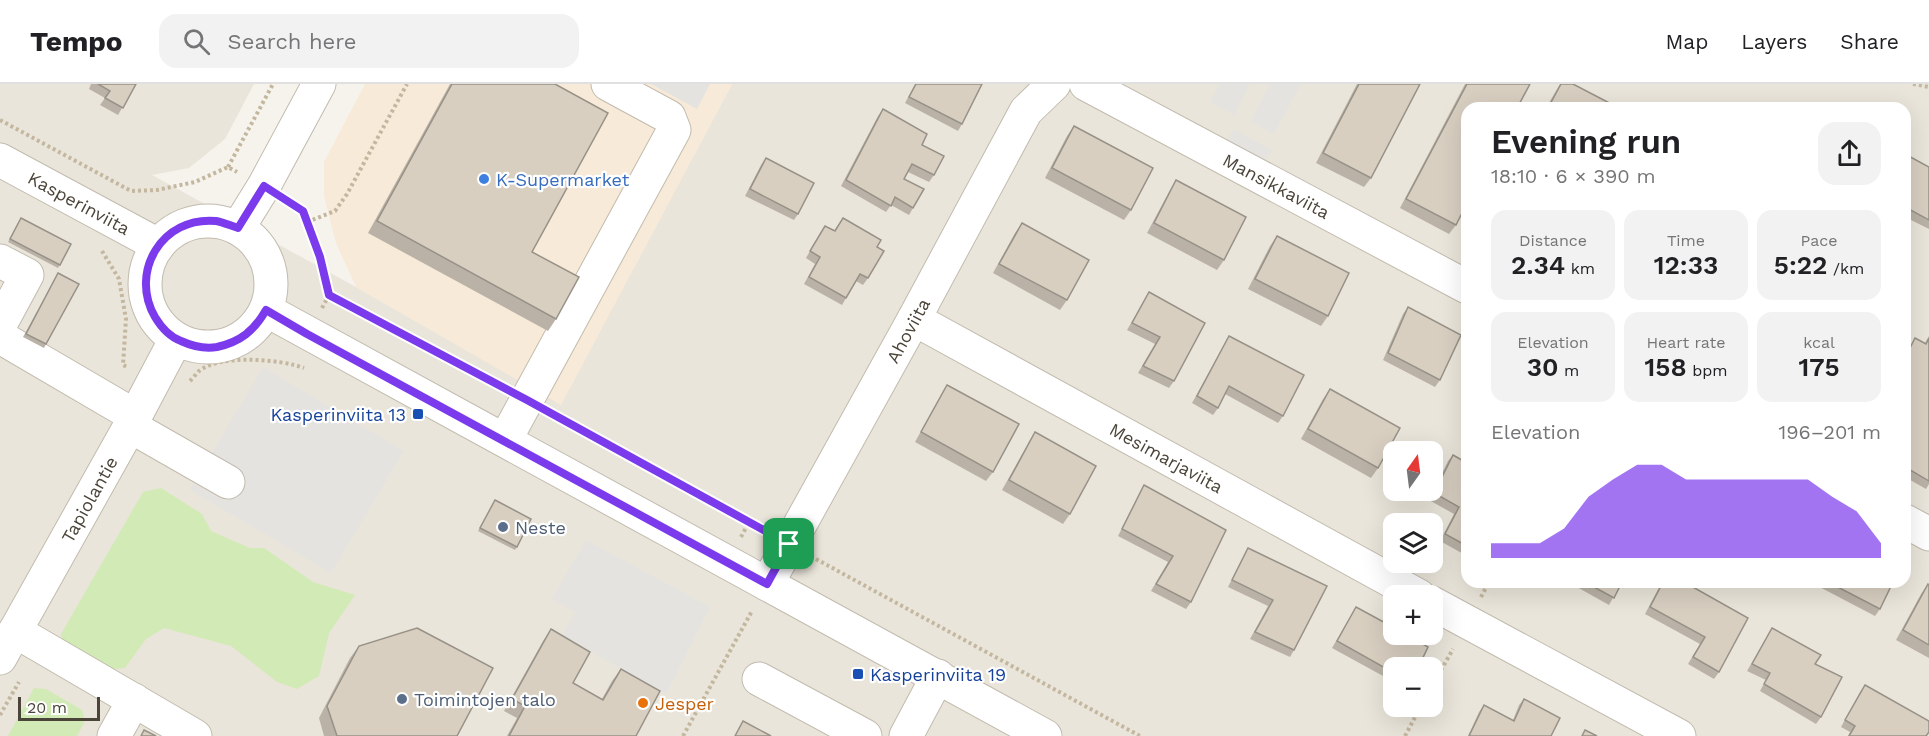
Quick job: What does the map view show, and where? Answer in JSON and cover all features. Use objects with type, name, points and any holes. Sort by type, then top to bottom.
[{"type":"street","points":[[238,228],[264,186],[319,84]]},
{"type":"street","points":[[505,440],[674,130],[669,117],[608,84]]},
{"type":"street","name":"Ahoviita","points":[[761,594],[914,319],[1026,111],[1054,84]]},
{"type":"street","name":"Mansikkaviita","points":[[1086,84],[1461,284]]},
{"type":"street","name":"Kasperinviita","points":[[0,160],[158,245]]},
{"type":"street","points":[[217,221],[238,228],[263,252],[270,269],[272,286],[266,310],[260,321],[247,335],[231,344],[212,348],[193,346],[176,339],[159,325],[149,306],[147,296],[145,285],[148,264],[158,245],[175,230],[195,223],[217,221]]},
{"type":"street","points":[[0,261],[27,275],[0,325]]},
{"type":"street","points":[[266,310],[505,440],[761,594],[938,676],[1045,736]]},
{"type":"street","name":"Mesimarjaviita","points":[[914,319],[1399,585]]},
{"type":"street","points":[[0,338],[228,482]]},
{"type":"street","name":"Tapiolantie","points":[[7,644],[133,421],[176,339]]},
{"type":"street","points":[[1911,524],[1929,534]]},
{"type":"street","points":[[1443,609],[1679,736]]},
{"type":"street","points":[[7,644],[134,700],[195,736]]},
{"type":"street","points":[[906,736],[938,676]]},
{"type":"street","points":[[759,679],[865,736]]},
{"type":"street","points":[[114,736],[134,700]]},
{"type":"path","points":[[0,120],[131,191],[157,190],[195,182],[228,167],[273,84]]},
{"type":"path","points":[[307,222],[334,212],[347,194],[407,84]]},
{"type":"path","points":[[1913,84],[1929,87]]},
{"type":"path","points":[[228,167],[264,186],[303,211],[320,257],[329,295],[527,400],[1140,736]]},
{"type":"path","points":[[683,736],[761,594]]},
{"type":"path","points":[[1405,736],[1415,717]]},
{"type":"shaded area","points":[[0,84],[254,84],[225,139],[189,168],[152,175],[356,287],[561,404],[732,84],[1929,84],[1929,736],[0,736]]},
{"type":"shaded area","points":[[365,84],[732,84],[561,405],[356,287],[336,243],[324,196],[324,162]]},
{"type":"shaded area","points":[[651,84],[710,84],[697,109]]},
{"type":"shaded area","points":[[1220,84],[1250,84],[1234,115],[1210,102]]},
{"type":"shaded area","points":[[1270,84],[1301,84],[1274,134],[1250,122]]},
{"type":"shaded area","points":[[1234,129],[1272,150],[1259,172],[1221,151]]},
{"type":"shaded area","points":[[263,367],[404,451],[331,573],[190,490]]},
{"type":"shaded area","points":[[586,540],[710,607],[666,694],[562,635],[575,612],[552,599]]},
{"type":"green space","points":[[161,488],[202,514],[211,531],[250,548],[264,548],[313,582],[355,595],[329,633],[319,676],[297,689],[277,682],[231,646],[164,628],[146,639],[125,668],[103,670],[63,646],[61,634],[143,492]]},
{"type":"green space","points":[[34,688],[46,689],[82,710],[85,721],[77,736],[8,736]]},
{"type":"building","points":[[98,84],[136,84],[123,108],[105,98],[110,91]]},
{"type":"building","name":"K-Supermarket","points":[[452,84],[555,84],[608,113],[532,252],[579,277],[556,319],[377,221]]},
{"type":"building","points":[[916,84],[982,84],[962,124],[909,97]]},
{"type":"building","points":[[1359,84],[1420,84],[1371,178],[1323,153]]},
{"type":"building","points":[[1467,84],[1530,84],[1520,102],[1461,102],[1461,215],[1456,225],[1406,199]]},
{"type":"building","points":[[1561,84],[1573,84],[1608,102],[1551,102]]},
{"type":"building","points":[[883,109],[927,134],[922,145],[944,156],[934,175],[912,164],[904,179],[924,189],[913,208],[895,197],[891,206],[846,180]]},
{"type":"building","points":[[1074,126],[1153,168],[1131,210],[1052,168]]},
{"type":"building","points":[[1911,157],[1929,167],[1929,220],[1911,210]]},
{"type":"building","points":[[766,158],[814,183],[798,214],[750,189]]},
{"type":"building","points":[[1176,180],[1246,217],[1224,260],[1154,223]]},
{"type":"building","points":[[21,218],[71,244],[60,265],[10,239]]},
{"type":"building","points":[[843,218],[881,240],[877,247],[884,251],[868,278],[860,274],[846,298],[809,277],[820,257],[810,251],[825,226],[835,231]]},
{"type":"building","points":[[1022,223],[1089,260],[1067,300],[999,264]]},
{"type":"building","points":[[1277,236],[1349,273],[1328,316],[1255,279]]},
{"type":"building","points":[[58,273],[79,284],[46,344],[26,334]]},
{"type":"building","points":[[1149,292],[1205,323],[1174,381],[1143,366],[1160,337],[1132,323]]},
{"type":"building","points":[[1408,307],[1461,335],[1440,380],[1388,353]]},
{"type":"building","points":[[1229,336],[1304,375],[1283,416],[1229,386],[1218,408],[1197,396]]},
{"type":"building","points":[[1915,338],[1926,344],[1929,338],[1929,481],[1911,470],[1911,346]]},
{"type":"building","points":[[947,385],[1019,424],[993,472],[921,432]]},
{"type":"building","points":[[1330,389],[1400,428],[1393,441],[1383,441],[1383,459],[1378,468],[1308,429]]},
{"type":"building","points":[[1035,432],[1096,466],[1070,514],[1009,480]]},
{"type":"building","points":[[1453,455],[1461,460],[1461,543],[1445,534],[1459,507],[1443,498],[1443,475]]},
{"type":"building","points":[[1144,485],[1226,530],[1191,602],[1156,584],[1173,556],[1122,529]]},
{"type":"building","name":"Neste","points":[[495,500],[531,519],[517,547],[480,528]]},
{"type":"building","points":[[1248,548],[1327,586],[1294,650],[1255,632],[1273,600],[1232,580]]},
{"type":"building","points":[[1929,585],[1929,645],[1903,630]]},
{"type":"building","points":[[1596,588],[1619,588],[1614,598]]},
{"type":"building","points":[[1660,588],[1695,588],[1748,618],[1719,672],[1693,657],[1705,637],[1650,607]]},
{"type":"building","points":[[1840,588],[1890,588],[1880,609]]},
{"type":"building","points":[[1356,607],[1383,622],[1383,645],[1425,645],[1428,647],[1423,657],[1383,657],[1383,667],[1337,641]]},
{"type":"building","name":"Toimintojen talo","points":[[417,628],[493,668],[457,736],[337,736],[327,706],[359,646]]},
{"type":"building","points":[[1772,628],[1821,655],[1815,664],[1842,677],[1821,717],[1764,684],[1770,673],[1752,664]]},
{"type":"building","points":[[551,629],[590,652],[573,683],[603,700],[621,669],[660,691],[636,736],[509,736],[525,706],[512,699]]},
{"type":"building","points":[[1865,685],[1929,721],[1929,732],[1926,736],[1849,736],[1855,726],[1845,720]]},
{"type":"building","points":[[1524,699],[1560,718],[1551,736],[1469,736],[1484,705],[1514,721]]},
{"type":"building","points":[[743,721],[771,736],[735,736]]},
{"type":"building","points":[[144,730],[156,736],[141,736]]},
{"type":"building","points":[[1585,730],[1597,736],[1582,736]]},
{"type":"place","name":"K-Supermarket","points":[[484,179]]},
{"type":"place","name":"Kasperinviita 13","points":[[418,414]]},
{"type":"place","name":"Neste","points":[[503,527]]},
{"type":"place","name":"Kasperinviita 19","points":[[858,674]]},
{"type":"place","name":"Toimintojen talo","points":[[402,699]]},
{"type":"place","name":"Jesper","points":[[643,703]]},
{"type":"route","points":[[264,186],[303,211],[320,257],[329,295],[527,400],[789,544],[767,584],[266,310],[260,321],[247,335],[231,344],[212,348],[193,346],[176,339],[159,325],[149,306],[145,285],[148,264],[158,245],[175,230],[195,223],[217,221],[238,228],[264,186]]}]
